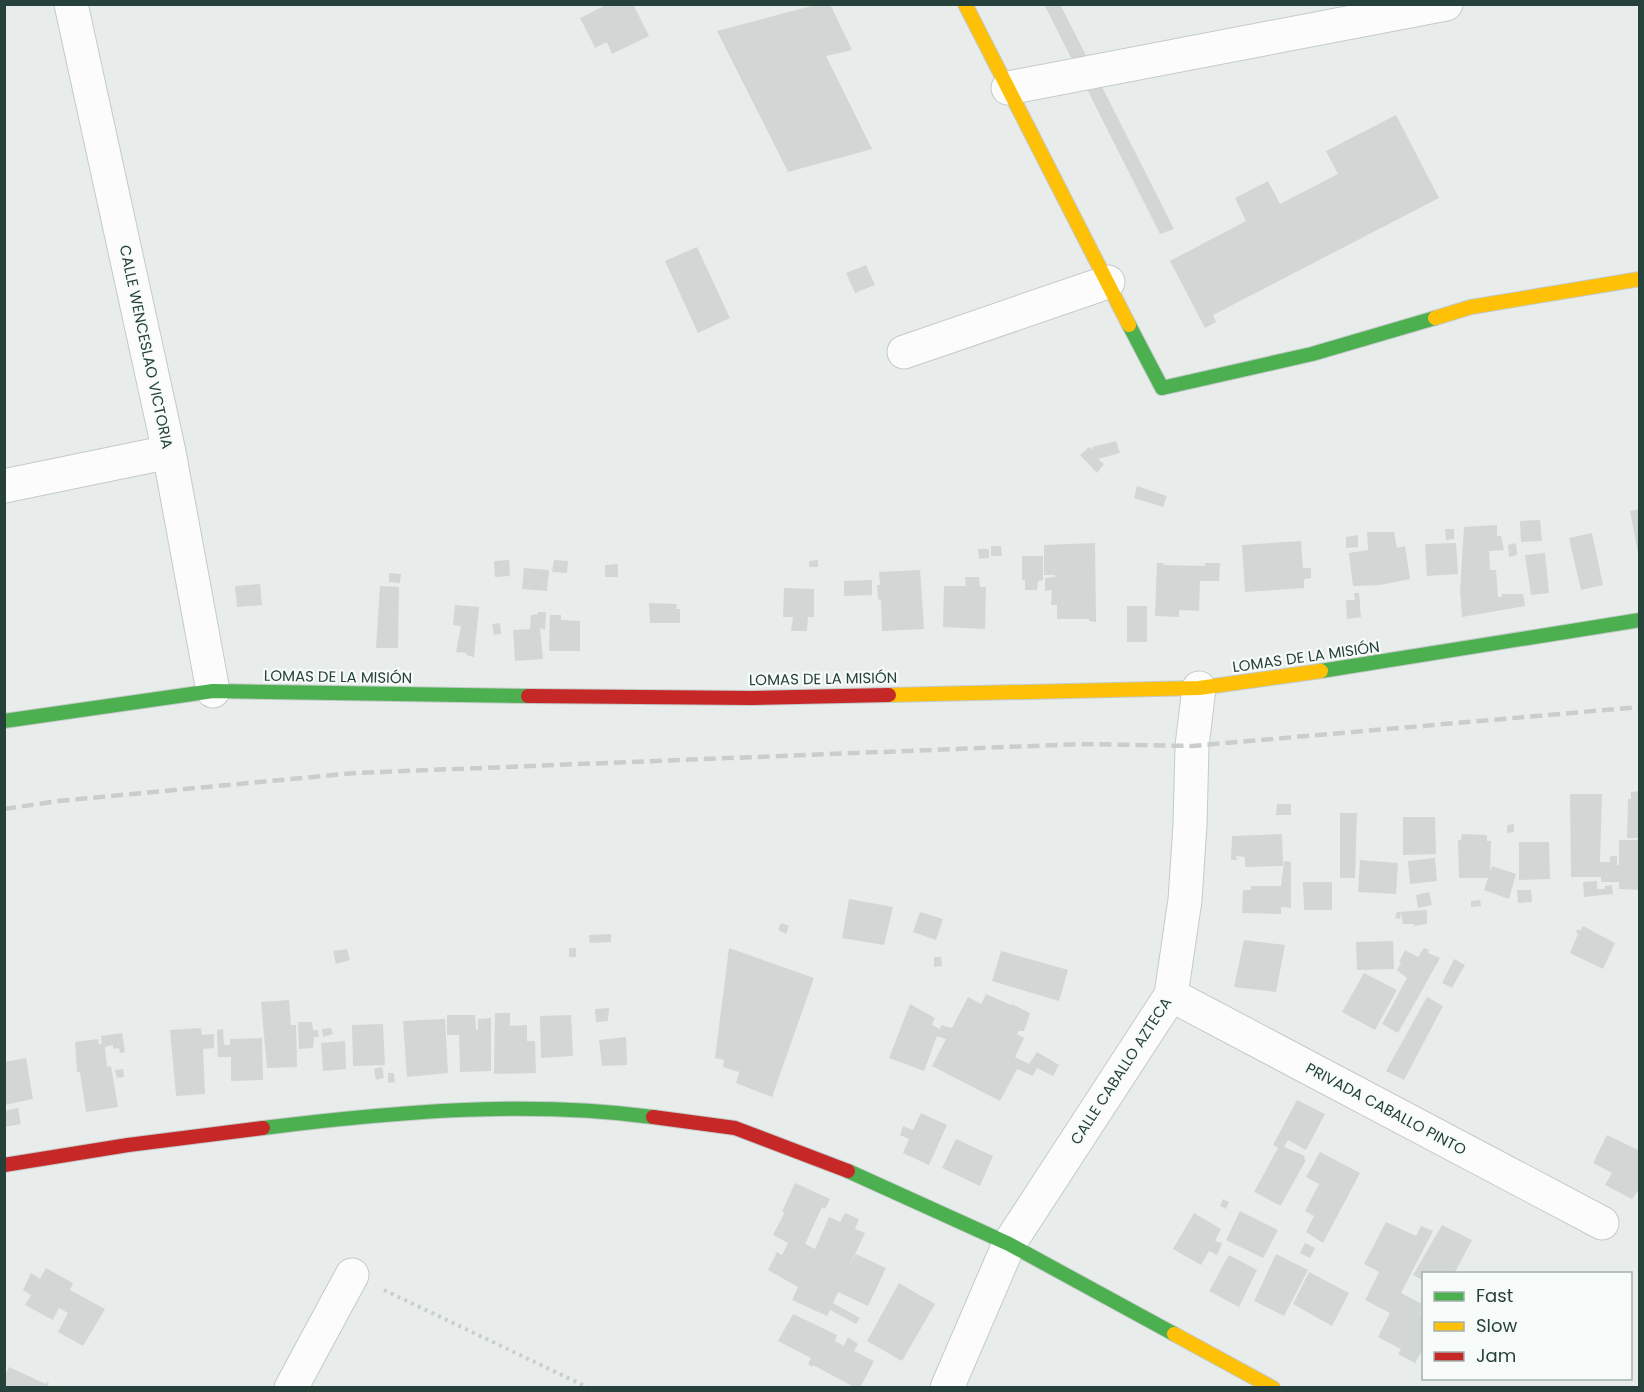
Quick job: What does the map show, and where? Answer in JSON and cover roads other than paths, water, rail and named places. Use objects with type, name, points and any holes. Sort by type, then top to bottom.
[{"type":"street","name":"CALLE WENCESLAO VICTORIA","points":[[71,4],[169,452],[213,691]]},
{"type":"street","points":[[965,4],[1162,388],[1312,354],[1471,307],[1640,279]]},
{"type":"street","points":[[1008,88],[1446,4]]},
{"type":"street","points":[[904,352],[1108,282]]},
{"type":"street","points":[[4,486],[169,452]]},
{"type":"street","name":"LOMAS DE LA MISIÓN","points":[[4,721],[213,691],[368,695],[752,698],[1199,688],[1397,660],[1640,620]]},
{"type":"street","name":"CALLE CABALLO AZTECA","points":[[947,1388],[1009,1244],[1171,995],[1185,900],[1192,746],[1199,688]]},
{"type":"street","name":"PRIVADA CABALLO PINTO","points":[[1171,995],[1602,1223]]},
{"type":"street","points":[[7,1170],[128,1144],[366,1115],[546,1108],[630,1114],[735,1128],[839,1167],[1009,1244],[1273,1388]]},
{"type":"street","points":[[291,1388],[352,1275]]},
{"type":"railway","points":[[4,809],[58,801],[355,773],[1081,744],[1192,746],[1640,707]]}]
